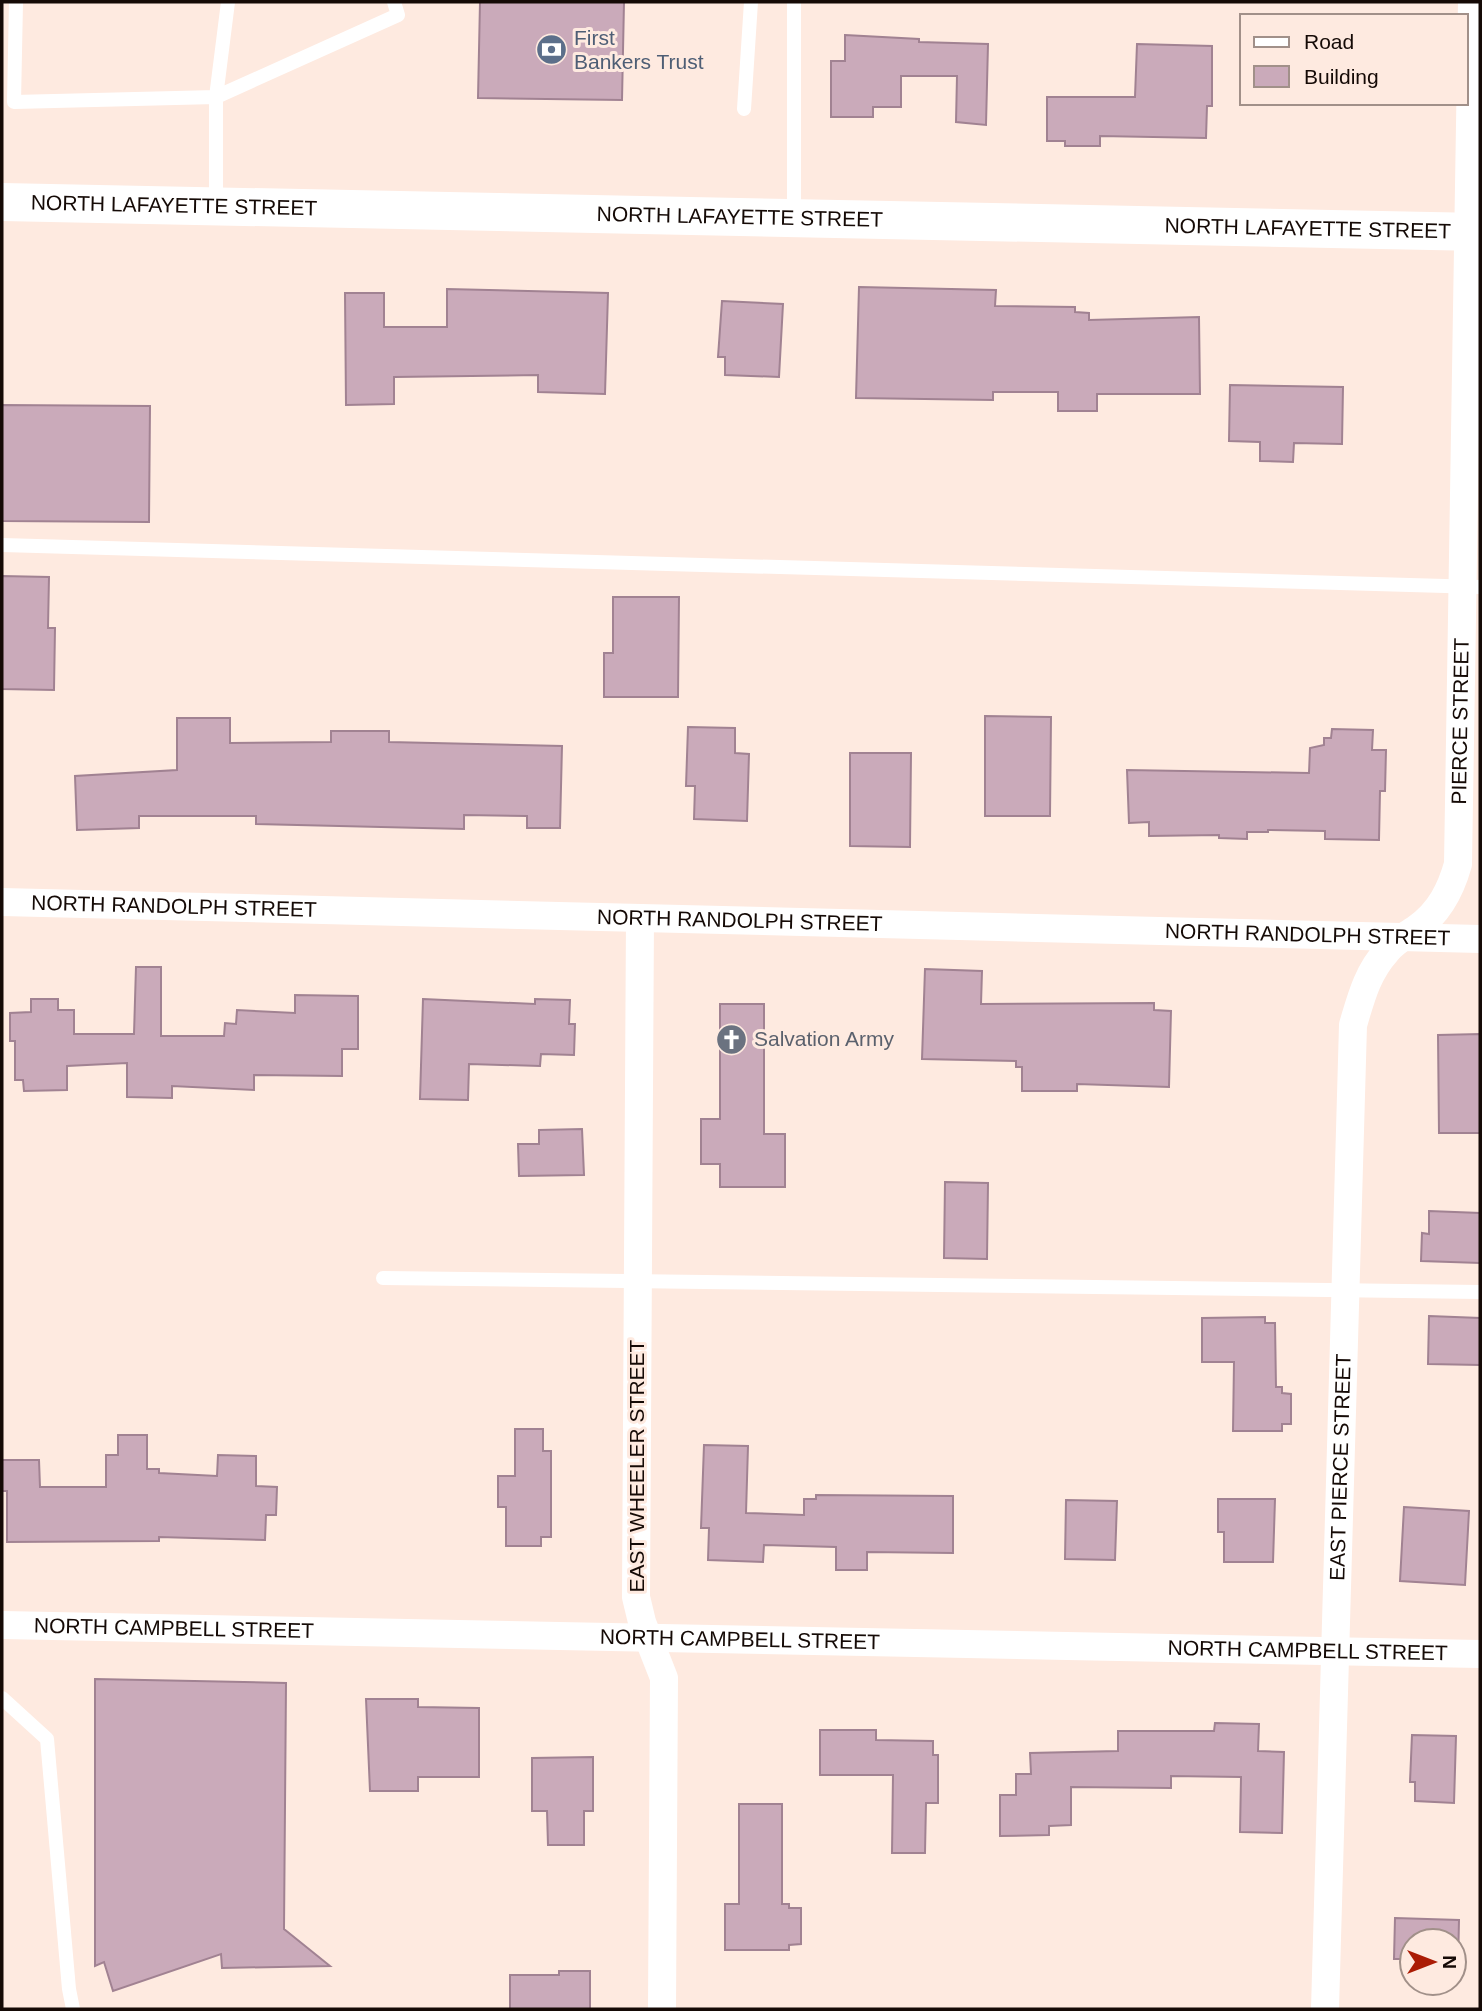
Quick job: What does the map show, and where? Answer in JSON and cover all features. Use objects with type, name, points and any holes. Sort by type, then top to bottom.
[{"type":"highway","name":"NORTH LAFAYETTE STREET","points":[[2,202],[1475,231]]},
{"type":"street","name":"PIERCE STREET","points":[[1400,937],[1417,928],[1444,900],[1458,864],[1471,587],[1475,231],[1472,2]]},
{"type":"street","name":"NORTH RANDOLPH STREET","points":[[2,902],[1480,939]]},
{"type":"street","name":"EAST WHEELER STREET","points":[[640,918],[636,1597],[664,1678],[662,2009]]},
{"type":"street","name":"EAST PIERCE STREET","points":[[1325,2009],[1353,1025],[1364,986],[1374,968],[1400,937]]},
{"type":"street","name":"NORTH CAMPBELL STREET","points":[[2,1625],[1480,1654]]},
{"type":"lane","points":[[16,2],[14,103],[216,97],[398,15],[394,2]]},
{"type":"lane","points":[[216,206],[216,97],[228,2]]},
{"type":"lane","points":[[744,109],[751,2]]},
{"type":"lane","points":[[794,2],[794,218]]},
{"type":"lane","points":[[2,545],[1471,587]]},
{"type":"lane","points":[[383,1278],[1480,1292]]},
{"type":"lane","points":[[2,1698],[47,1739],[73,2009]]},
{"type":"building","name":"First Bankers Trust","points":[[480,2],[624,2],[622,100],[478,98]]},
{"type":"building","points":[[845,35],[919,39],[919,42],[988,44],[986,125],[956,122],[957,76],[901,76],[901,107],[873,107],[873,117],[831,117],[831,61],[845,61]]},
{"type":"building","points":[[1137,44],[1212,46],[1212,106],[1207,106],[1206,138],[1100,136],[1100,146],[1065,146],[1065,141],[1047,141],[1047,97],[1135,97]]},
{"type":"building","points":[[859,287],[996,290],[995,306],[1075,307],[1075,312],[1089,313],[1089,320],[1199,317],[1200,394],[1097,394],[1097,411],[1058,411],[1058,392],[993,392],[993,400],[856,398]]},
{"type":"building","points":[[447,289],[608,293],[605,394],[538,392],[538,375],[394,377],[394,404],[346,405],[345,293],[384,293],[384,327],[447,327]]},
{"type":"building","points":[[722,301],[783,304],[779,377],[725,375],[725,357],[718,357]]},
{"type":"building","points":[[1230,385],[1343,387],[1342,444],[1294,443],[1293,462],[1260,461],[1260,442],[1229,441]]},
{"type":"building","points":[[2,405],[150,406],[149,522],[2,521]]},
{"type":"building","points":[[2,576],[49,577],[48,628],[55,628],[54,690],[2,689]]},
{"type":"building","points":[[613,597],[679,597],[678,697],[604,697],[604,653],[613,653]]},
{"type":"building","points":[[985,716],[1051,717],[1050,816],[985,816]]},
{"type":"building","points":[[177,718],[230,718],[230,743],[331,742],[331,731],[389,731],[389,742],[562,746],[560,828],[527,828],[527,816],[464,815],[464,829],[256,824],[256,816],[139,816],[139,828],[77,830],[75,776],[177,770]]},
{"type":"building","points":[[688,727],[735,728],[735,753],[749,754],[747,821],[694,819],[695,786],[686,786]]},
{"type":"building","points":[[1332,729],[1373,730],[1372,750],[1386,750],[1385,791],[1380,791],[1379,840],[1325,839],[1325,831],[1268,830],[1247,832],[1247,839],[1219,838],[1219,835],[1149,836],[1149,822],[1129,823],[1127,770],[1309,773],[1310,748],[1324,745],[1324,738],[1331,738]]},
{"type":"building","points":[[850,753],[911,753],[910,847],[850,846]]},
{"type":"building","points":[[136,967],[161,967],[161,1036],[224,1036],[225,1023],[236,1024],[237,1010],[295,1013],[295,995],[358,996],[358,1049],[342,1049],[342,1076],[254,1075],[254,1090],[172,1086],[172,1098],[127,1097],[127,1063],[67,1066],[67,1090],[24,1091],[23,1080],[15,1080],[15,1041],[10,1041],[10,1013],[31,1012],[31,999],[58,999],[58,1010],[74,1010],[74,1034],[134,1034]]},
{"type":"building","points":[[925,969],[982,971],[981,1004],[1154,1003],[1154,1010],[1171,1011],[1169,1087],[1077,1084],[1077,1091],[1022,1091],[1022,1067],[1016,1067],[1016,1061],[922,1059]]},
{"type":"building","points":[[423,999],[535,1004],[535,999],[570,1000],[569,1024],[575,1024],[574,1055],[541,1054],[540,1066],[469,1064],[468,1100],[420,1099]]},
{"type":"building","points":[[720,1004],[764,1004],[764,1134],[785,1134],[785,1187],[720,1187],[720,1164],[701,1164],[701,1119],[720,1119]]},
{"type":"building","points":[[1480,1034],[1480,1133],[1439,1133],[1438,1035]]},
{"type":"building","points":[[582,1129],[584,1175],[519,1176],[518,1144],[539,1144],[539,1130]]},
{"type":"building","points":[[945,1182],[988,1183],[987,1259],[944,1258]]},
{"type":"building","points":[[1429,1211],[1480,1213],[1480,1263],[1421,1261],[1422,1233],[1429,1234]]},
{"type":"building","points":[[1429,1316],[1480,1318],[1480,1365],[1428,1364]]},
{"type":"building","points":[[1265,1317],[1265,1323],[1275,1323],[1276,1387],[1282,1387],[1282,1393],[1291,1394],[1291,1424],[1282,1424],[1282,1431],[1233,1431],[1234,1362],[1202,1362],[1202,1318]]},
{"type":"building","points":[[515,1429],[543,1429],[543,1451],[551,1451],[551,1537],[541,1537],[541,1546],[506,1546],[506,1507],[498,1507],[498,1476],[515,1476]]},
{"type":"building","points":[[118,1435],[147,1435],[147,1469],[159,1469],[159,1473],[217,1476],[218,1455],[256,1456],[256,1486],[277,1487],[276,1515],[266,1515],[265,1540],[159,1537],[159,1541],[7,1542],[7,1491],[2,1491],[2,1460],[39,1460],[40,1487],[106,1487],[106,1455],[118,1455]]},
{"type":"building","points":[[704,1445],[748,1446],[746,1513],[804,1515],[804,1499],[816,1499],[816,1495],[953,1496],[953,1553],[867,1552],[867,1570],[836,1570],[836,1547],[764,1545],[763,1562],[708,1560],[709,1528],[701,1528]]},
{"type":"building","points":[[1218,1499],[1275,1499],[1273,1562],[1224,1562],[1224,1532],[1218,1532]]},
{"type":"building","points":[[1066,1500],[1117,1501],[1115,1560],[1065,1559]]},
{"type":"building","points":[[1404,1507],[1469,1511],[1465,1585],[1400,1581]]},
{"type":"building","points":[[95,1679],[286,1683],[284,1929],[330,1966],[222,1968],[221,1954],[113,1991],[104,1962],[95,1966]]},
{"type":"building","points":[[366,1699],[418,1699],[418,1707],[479,1708],[479,1777],[418,1777],[418,1791],[370,1791]]},
{"type":"building","points":[[1215,1723],[1259,1724],[1258,1751],[1284,1752],[1282,1833],[1240,1832],[1241,1777],[1171,1776],[1171,1788],[1071,1787],[1071,1825],[1049,1826],[1049,1835],[1000,1836],[1000,1795],[1016,1795],[1016,1774],[1031,1774],[1030,1753],[1118,1751],[1118,1731],[1214,1731]]},
{"type":"building","points":[[820,1730],[876,1730],[876,1740],[933,1741],[933,1755],[938,1755],[938,1803],[926,1803],[925,1853],[892,1853],[893,1775],[820,1775]]},
{"type":"building","points":[[1412,1735],[1456,1736],[1454,1803],[1415,1801],[1415,1782],[1410,1782]]},
{"type":"building","points":[[593,1757],[593,1811],[584,1811],[584,1845],[548,1845],[547,1811],[532,1811],[532,1758]]},
{"type":"building","points":[[739,1804],[782,1804],[782,1904],[789,1904],[789,1908],[801,1908],[801,1944],[789,1945],[789,1950],[725,1950],[725,1904],[739,1904]]},
{"type":"building","points":[[1395,1918],[1459,1920],[1459,1927],[1398,1927],[1398,1959],[1394,1959]]},
{"type":"building","points":[[559,1971],[590,1971],[590,2009],[510,2009],[510,1975],[559,1975]]},
{"type":"place","name":"First Bankers Trust","points":[[551,50]]},
{"type":"place","name":"Salvation Army","points":[[731,1039]]}]
